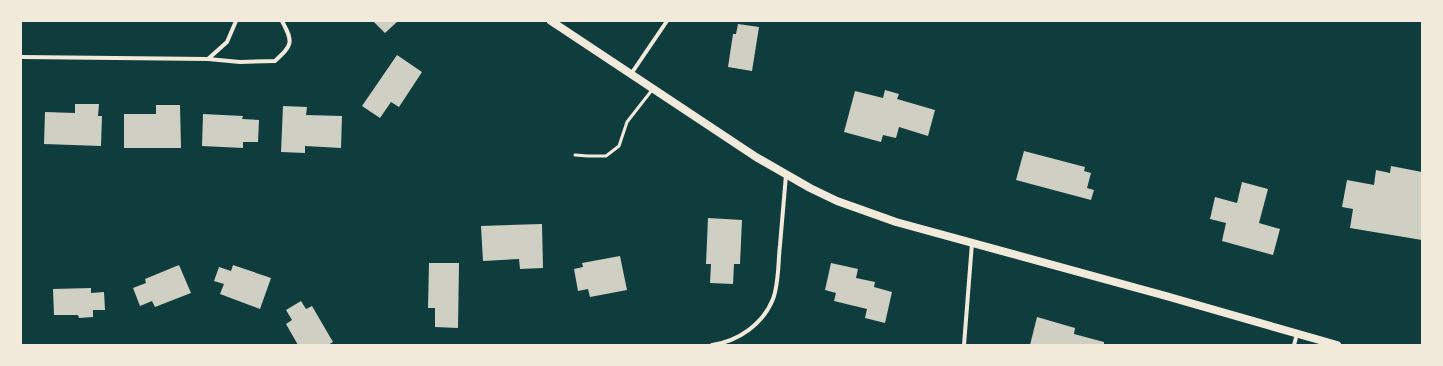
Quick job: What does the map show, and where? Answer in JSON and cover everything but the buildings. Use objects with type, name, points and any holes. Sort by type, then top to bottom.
[{"type":"main road","points":[[551,21],[756,157],[786,175],[830,198],[896,222],[1338,345]]},
{"type":"street","points":[[208,58],[227,42],[236,21]]},
{"type":"street","points":[[21,57],[208,58],[240,62],[275,61],[289,46],[290,38],[282,21]]},
{"type":"street","points":[[632,74],[667,21]]},
{"type":"street","points":[[712,345],[729,341],[743,334],[756,324],[766,312],[773,299],[777,280],[786,175]]},
{"type":"street","points":[[964,345],[972,243]]},
{"type":"street","points":[[1294,345],[1298,334]]},
{"type":"lane","points":[[575,155],[606,156],[619,146],[627,122],[653,88]]}]
